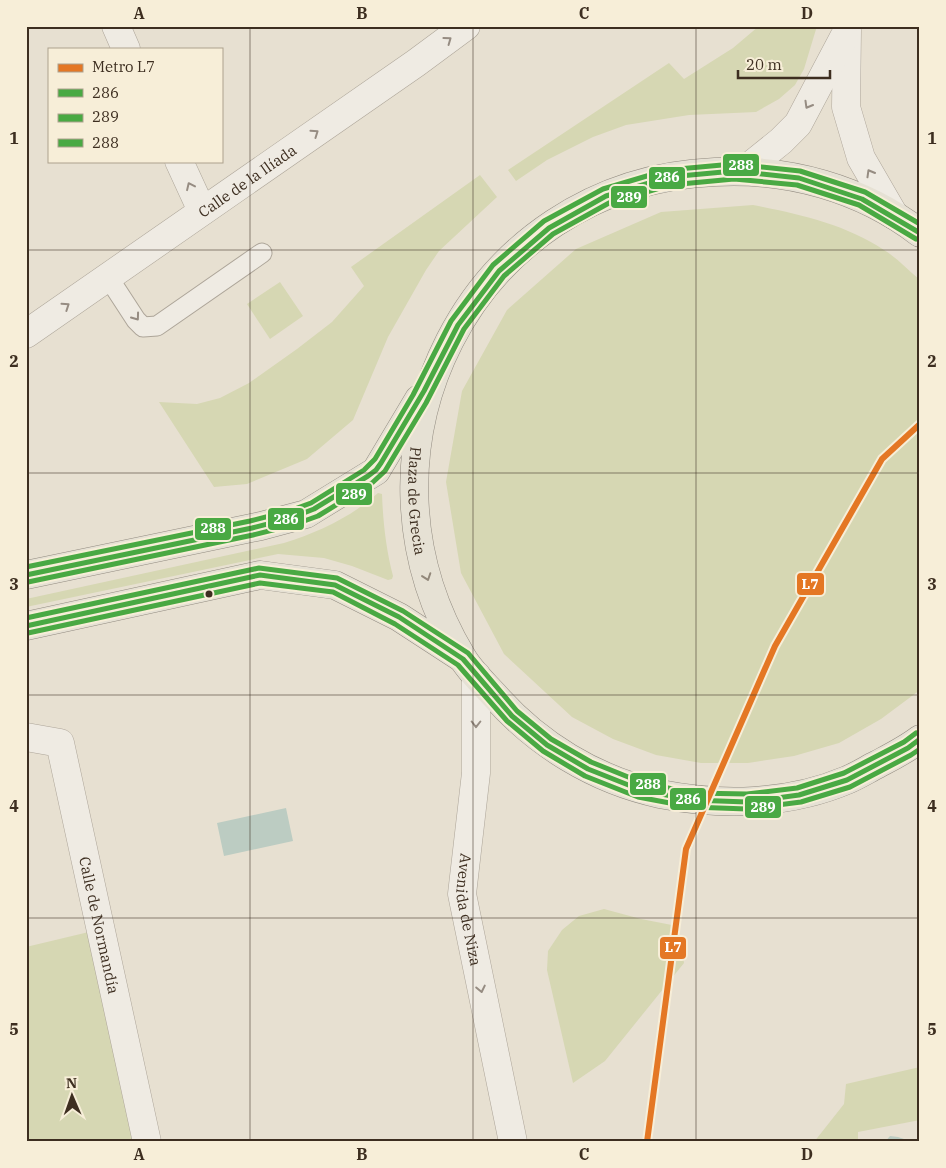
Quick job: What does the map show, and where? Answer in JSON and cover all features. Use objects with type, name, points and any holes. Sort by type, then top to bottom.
[{"type":"main road","name":"Plaza de Grecia","points":[[910,224],[860,197],[826,184],[787,175],[746,170],[689,173],[634,185],[593,201],[552,225],[518,252],[488,282],[458,324],[434,374],[419,423],[413,473],[415,523],[425,572],[443,620],[469,667],[512,716],[547,744],[588,769],[641,790],[692,800],[747,802],[799,795],[847,780],[908,748],[920,738]]},
{"type":"main road","points":[[26,575],[262,526],[306,514],[376,471],[434,374]]},
{"type":"main road","points":[[26,626],[260,574],[335,585],[400,617],[469,667]]},
{"type":"street","points":[[116,26],[126,48]]},
{"type":"street","name":"Calle de la Ilíada","points":[[26,334],[416,63],[466,26]]},
{"type":"street","points":[[746,170],[798,124],[848,28]]},
{"type":"street","points":[[848,28],[846,106],[861,158],[910,224]]},
{"type":"street","points":[[179,162],[202,211]]},
{"type":"street","name":"Avenida de Niza","points":[[469,667],[476,773],[462,894],[513,1142]]},
{"type":"street","name":"Calle de Normandía","points":[[26,737],[60,742],[147,1142]]},
{"type":"lane","points":[[108,277],[136,320],[143,327],[157,326],[262,253]]},
{"type":"green space","points":[[759,26],[817,26],[804,69],[795,85],[779,99],[756,112],[689,115],[626,125],[593,137],[547,160],[516,181],[508,170],[669,63],[684,79],[733,48]]},
{"type":"green space","points":[[480,175],[497,197],[439,251],[426,270],[388,337],[353,420],[307,459],[247,484],[214,487],[159,402],[197,404],[220,398],[249,383],[332,322],[364,286],[351,267]]},
{"type":"green space","points":[[753,205],[804,216],[853,233],[889,253],[920,280],[920,690],[881,719],[839,743],[794,756],[748,763],[701,763],[656,755],[613,739],[572,717],[504,654],[461,573],[446,482],[462,391],[507,310],[576,249],[661,212]]},
{"type":"green space","points":[[280,282],[303,316],[270,339],[247,304]]},
{"type":"green space","points":[[378,493],[382,494],[385,535],[392,579],[388,580],[352,566],[324,558],[278,554],[26,607],[26,599],[284,543],[334,523],[368,502]]},
{"type":"green space","points":[[604,909],[677,926],[684,963],[605,1061],[573,1083],[547,970],[548,951],[562,930],[579,916]]},
{"type":"green space","points":[[93,931],[139,1142],[26,1142],[26,947]]},
{"type":"green space","points":[[920,1067],[920,1120],[858,1132],[858,1142],[814,1142],[844,1104],[846,1084]]},
{"type":"shaded area","points":[[286,808],[293,841],[224,856],[217,823]]},
{"type":"shaded area","points":[[890,1136],[898,1137],[913,1142],[885,1142]]},
{"type":"metro line","name":"L7","points":[[647,1142],[686,849],[775,646],[882,459],[920,424]]},
{"type":"transit line","name":"288","points":[[26,567],[250,521],[289,511],[311,503],[364,470],[375,459],[413,395],[451,321],[493,265],[544,221],[603,189],[667,170],[733,164],[800,171],[865,192],[920,224]]},
{"type":"transit line","name":"286","points":[[26,575],[252,528],[291,518],[314,509],[368,476],[381,463],[424,391],[458,325],[499,271],[549,228],[606,196],[669,177],[734,171],[799,178],[862,199],[920,233]]},
{"type":"transit line","name":"289","points":[[28,582],[293,525],[318,516],[372,483],[385,471],[426,403],[464,329],[504,276],[553,234],[609,203],[670,185],[734,179],[797,185],[859,205],[916,239]]},
{"type":"transit line","name":"288","points":[[26,618],[259,568],[337,578],[403,611],[468,653],[517,711],[551,739],[591,762],[643,783],[693,793],[747,794],[797,788],[844,773],[904,742],[916,733]]},
{"type":"transit line","name":"286","points":[[26,626],[260,575],[335,585],[399,617],[463,659],[512,716],[547,745],[588,769],[641,790],[692,800],[747,802],[799,795],[847,780],[908,748],[920,739]]},
{"type":"transit line","name":"289","points":[[28,633],[260,583],[333,592],[395,624],[458,665],[507,721],[543,751],[585,776],[638,797],[691,807],[747,809],[801,802],[850,787],[920,749]]}]
